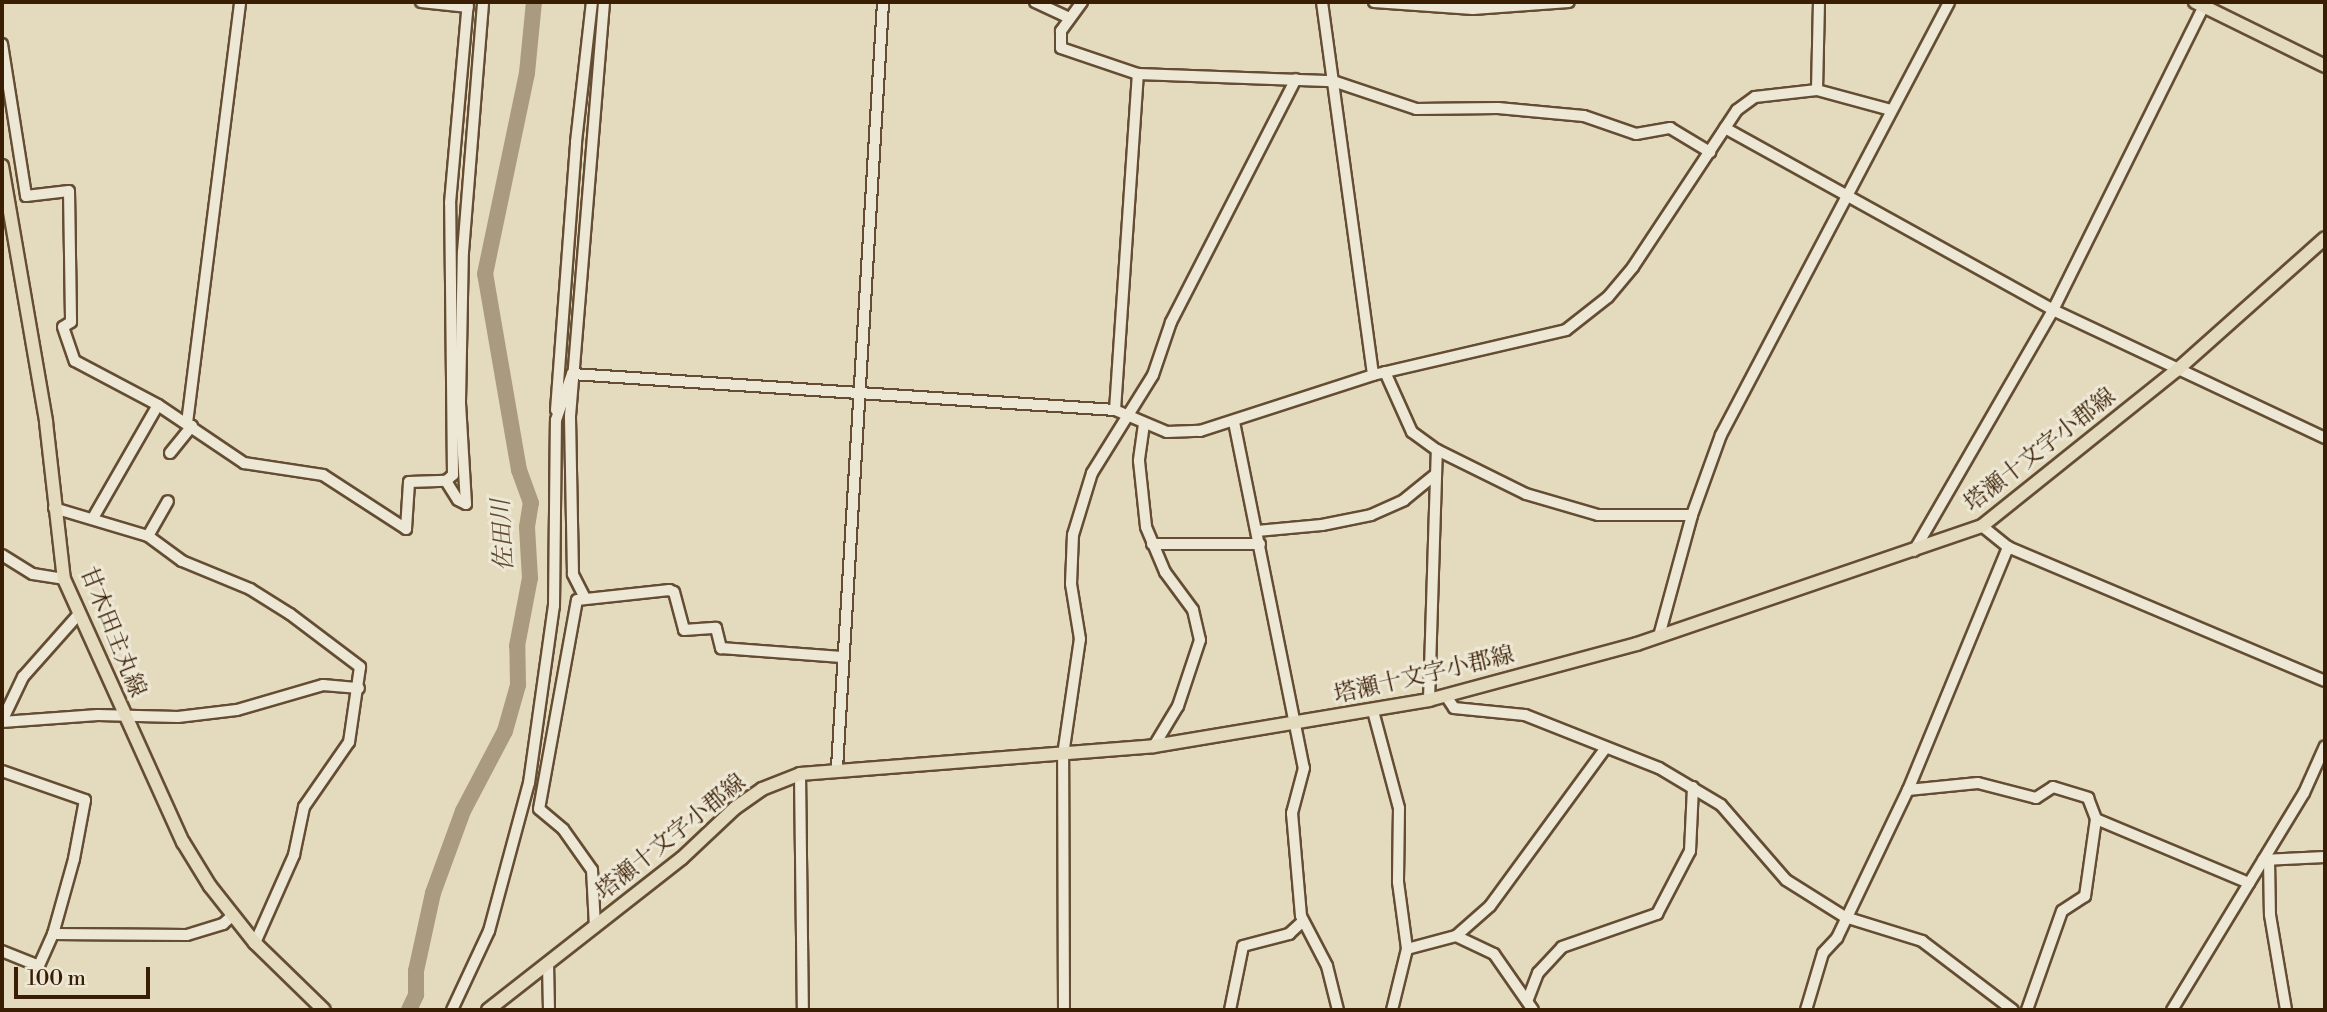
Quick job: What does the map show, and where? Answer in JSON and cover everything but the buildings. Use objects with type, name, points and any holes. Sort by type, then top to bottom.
[{"type":"main road","points":[[2199,4],[2325,66]]},
{"type":"main road","name":"甘木田主丸線","points":[[2,166],[46,422],[54,508],[65,579],[183,842],[232,916],[255,943],[324,1010]]},
{"type":"main road","name":"塔瀬十文字小郡線","points":[[488,1010],[682,858],[735,808],[762,789],[800,774],[837,768],[1063,755],[1154,746],[1429,701],[1659,636],[1982,526],[2177,370],[2325,238]]},
{"type":"street","points":[[170,453],[189,425],[240,2]]},
{"type":"street","points":[[2,44],[26,196],[69,191],[71,322],[63,327],[66,346],[75,361],[158,405],[244,463],[323,475],[405,529],[409,482],[446,481],[453,475],[450,203],[468,5],[421,2]]},
{"type":"street","points":[[446,481],[458,500],[466,504],[460,402],[463,252],[483,2]]},
{"type":"street","points":[[452,1010],[489,931],[538,729],[554,606],[556,420],[576,142],[592,2]]},
{"type":"street","points":[[585,598],[573,574],[572,374],[604,2]]},
{"type":"street","points":[[837,768],[883,2]]},
{"type":"street","points":[[1035,2],[1070,18]]},
{"type":"street","points":[[1082,2],[1061,32],[1061,48],[1138,74],[1333,81],[1416,109],[1498,108],[1584,116],[1636,134],[1670,128],[1710,152]]},
{"type":"street","points":[[1322,2],[1373,375]]},
{"type":"street","points":[[1374,2],[1423,9],[1569,2]]},
{"type":"street","points":[[1817,90],[1819,2]]},
{"type":"street","points":[[1659,636],[1692,515],[1737,401],[1949,2]]},
{"type":"street","points":[[1914,551],[2053,310],[2199,4]]},
{"type":"street","points":[[1115,410],[1138,74]]},
{"type":"street","points":[[1064,1010],[1063,755],[1080,639],[1071,584],[1073,535],[1092,473],[1131,416],[1153,375],[1171,322],[1296,79]]},
{"type":"street","points":[[572,374],[1115,410],[1144,424],[1181,433],[1234,422],[1373,375],[1548,337],[1588,315],[1633,267],[1737,110],[1755,97],[1817,90],[1891,110]]},
{"type":"street","points":[[1726,128],[1848,193],[2053,310],[2325,438]]},
{"type":"street","points":[[1385,372],[1406,423],[1437,450],[1526,494],[1598,515],[1692,515]]},
{"type":"street","points":[[556,420],[572,374]]},
{"type":"street","points":[[93,518],[158,405]]},
{"type":"street","points":[[1234,422],[1304,768],[1294,800],[1292,833],[1303,921],[1327,966],[1338,1010]]},
{"type":"street","points":[[1144,424],[1139,461],[1152,544],[1193,610],[1200,640],[1178,706],[1154,746]]},
{"type":"street","points":[[1429,701],[1437,450]]},
{"type":"street","points":[[1257,531],[1322,526],[1371,514],[1404,500],[1436,474]]},
{"type":"street","points":[[148,536],[168,501]]},
{"type":"street","points":[[54,508],[148,536],[182,561],[250,589],[351,656],[360,667],[349,742],[304,807],[298,846],[255,943]]},
{"type":"street","points":[[1982,526],[2008,547],[2325,681]]},
{"type":"street","points":[[1152,544],[1260,544]]},
{"type":"street","points":[[1806,1010],[1823,953],[1837,937],[1908,790],[2008,547]]},
{"type":"street","points":[[2,555],[33,574],[65,579]]},
{"type":"street","points":[[595,927],[592,870],[563,829],[538,809],[573,605],[585,598],[642,597],[669,590],[674,592],[684,630],[716,628],[721,648],[842,657]]},
{"type":"street","points":[[79,614],[23,677],[2,721],[124,714],[178,717],[237,710],[323,685],[359,688]]},
{"type":"street","points":[[1446,696],[1454,708],[1525,715],[1605,750],[1659,768],[1693,787],[1738,822],[1786,880],[1845,917],[1922,941],[2013,1010]]},
{"type":"street","points":[[1373,711],[1399,808],[1398,882],[1407,949],[1392,1010]]},
{"type":"street","points":[[2172,1010],[2249,883],[2266,860],[2304,793],[2325,746]]},
{"type":"street","points":[[1407,949],[1456,936],[1490,906],[1605,750]]},
{"type":"street","points":[[2,771],[85,800],[53,934],[38,966],[2,951]]},
{"type":"street","points":[[800,774],[803,1010]]},
{"type":"street","points":[[1908,790],[1978,783],[2036,798],[2053,787],[2088,798],[2096,819],[2085,896],[2062,911],[2027,1010]]},
{"type":"street","points":[[1528,999],[1538,973],[1562,947],[1657,914],[1690,851],[1693,787]]},
{"type":"street","points":[[2096,819],[2249,883]]},
{"type":"street","points":[[2266,860],[2325,858]]},
{"type":"street","points":[[2266,860],[2270,915],[2286,1010]]},
{"type":"street","points":[[53,934],[187,935],[223,924],[232,916]]},
{"type":"street","points":[[1230,1010],[1243,946],[1289,934],[1303,921]]},
{"type":"street","points":[[1456,936],[1494,954],[1528,999],[1533,1010]]},
{"type":"street","points":[[548,963],[549,1010]]},
{"type":"waterway","name":"佐田川","points":[[409,1010],[416,995],[416,971],[433,893],[463,811],[505,731],[518,685],[517,646],[530,578],[527,527],[531,503],[519,470],[485,274],[527,73],[534,2]]}]
